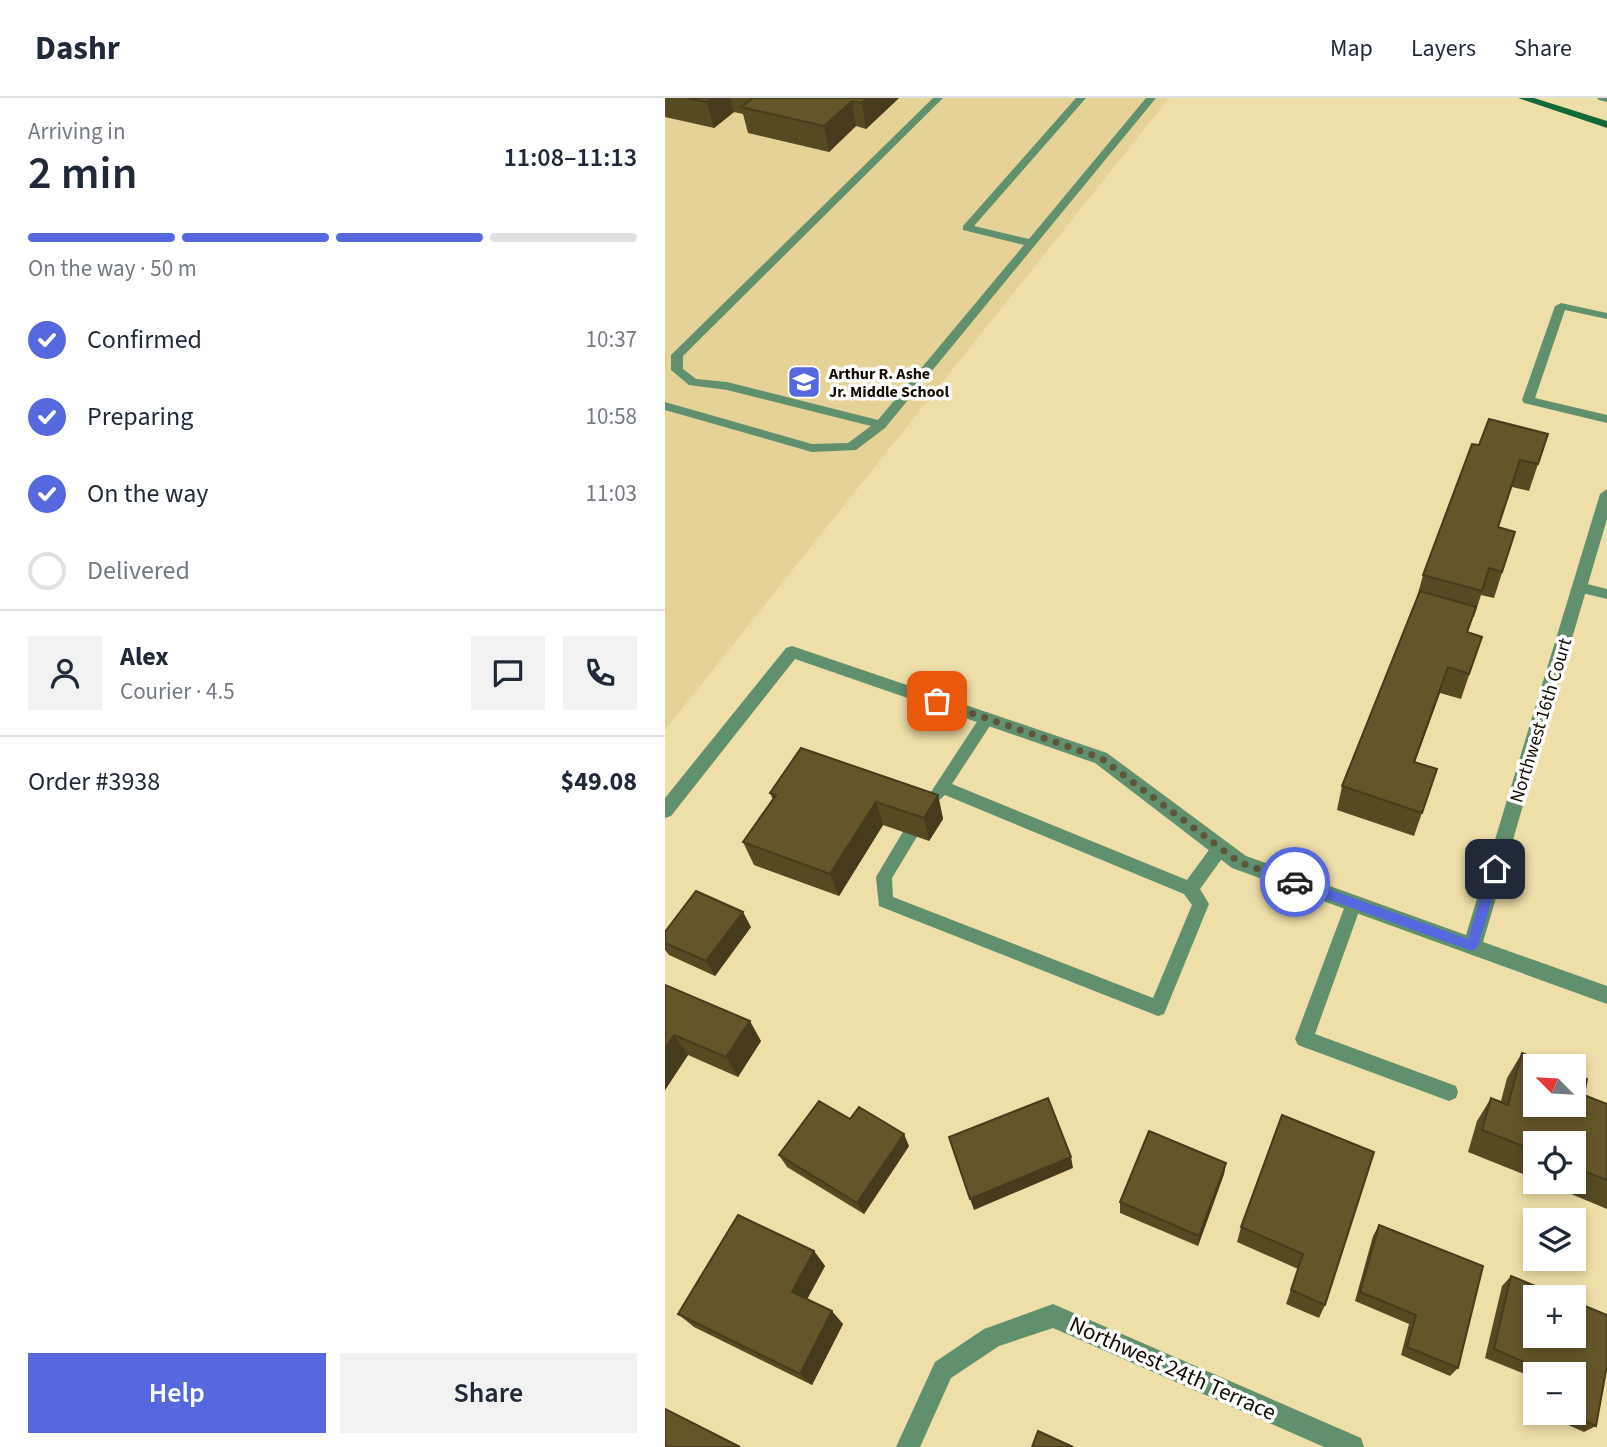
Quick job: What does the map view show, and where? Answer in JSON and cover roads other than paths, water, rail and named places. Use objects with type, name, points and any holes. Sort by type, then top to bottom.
[{"type":"street","points":[[1523,98],[1607,125]]},
{"type":"street","name":"Northwest 16th Court","points":[[1472,946],[1607,494]]},
{"type":"street","points":[[665,811],[792,652],[1101,758],[1239,862],[1607,995]]},
{"type":"street","name":"Northwest 24th Terrace","points":[[908,1447],[943,1370],[992,1337],[1053,1316],[1352,1447]]},
{"type":"lane","points":[[881,425],[727,386],[693,382],[677,370],[677,355],[938,98]]},
{"type":"lane","points":[[1031,243],[967,228],[1081,98]]},
{"type":"lane","points":[[665,406],[812,448],[851,447],[881,425],[1151,98]]},
{"type":"lane","points":[[1607,316],[1561,306],[1528,400],[1607,419]]},
{"type":"lane","points":[[1579,587],[1607,594]]},
{"type":"lane","points":[[925,813],[987,718]]},
{"type":"lane","points":[[910,835],[884,877],[885,901],[1158,1008],[1201,904],[1190,889],[942,787]]},
{"type":"lane","points":[[1190,889],[1220,848]]},
{"type":"lane","points":[[1354,903],[1304,1039],[1449,1093]]},
{"type":"place","name":"Arthur R. Ashe Jr. Middle School","points":[[804,382]]}]
